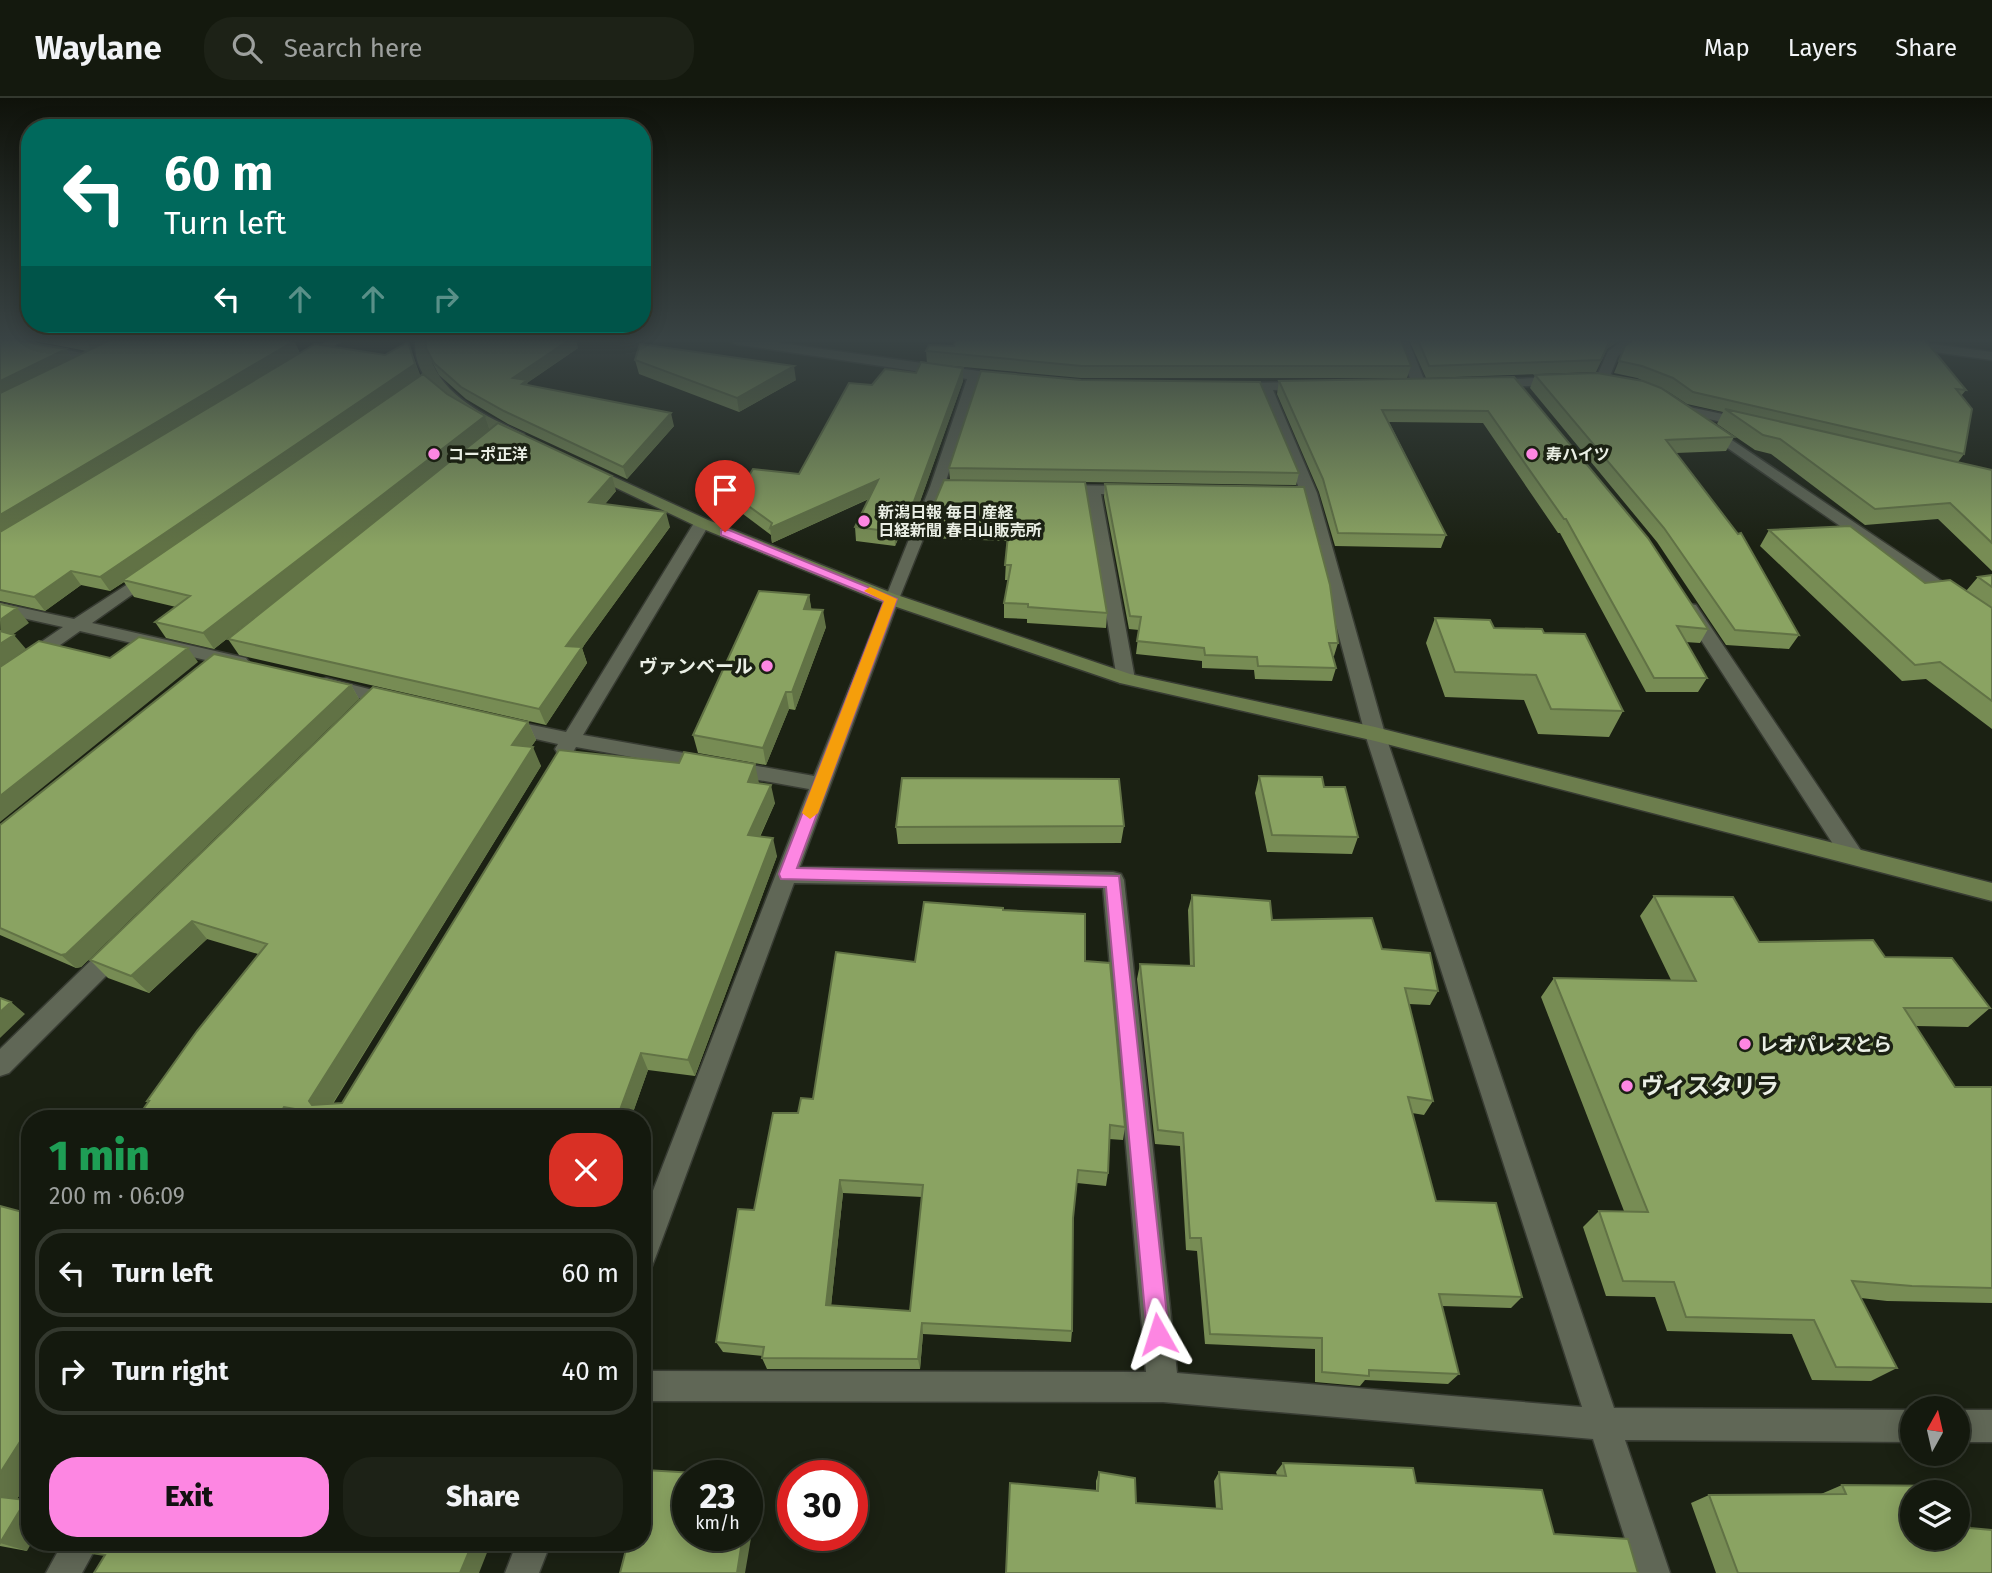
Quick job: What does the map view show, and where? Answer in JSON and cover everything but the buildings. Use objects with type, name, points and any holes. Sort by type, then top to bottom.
[{"type":"street","points":[[465,409],[496,433],[538,446]]},
{"type":"street","points":[[651,1232],[891,599],[943,487],[965,409]]},
{"type":"street","points":[[1273,409],[1303,493],[1375,734],[1653,1573]]},
{"type":"street","points":[[1681,409],[1992,622]]},
{"type":"street","points":[[1690,409],[1766,428]]},
{"type":"street","points":[[575,463],[702,523],[891,599],[1126,679],[1375,734],[1992,892]]},
{"type":"street","points":[[1041,489],[1147,491]]},
{"type":"street","points":[[1093,490],[1126,679]]},
{"type":"street","points":[[556,763],[702,523]]},
{"type":"street","points":[[0,679],[167,562]]},
{"type":"street","points":[[1679,593],[1852,855]]},
{"type":"street","points":[[0,608],[76,626],[228,653],[261,667]]},
{"type":"street","points":[[202,675],[228,653]]},
{"type":"street","points":[[312,681],[415,705]]},
{"type":"street","points":[[356,716],[376,697]]},
{"type":"street","points":[[480,720],[570,740],[821,784]]},
{"type":"street","points":[[787,874],[1113,880],[1163,1387]]},
{"type":"street","points":[[0,1065],[138,929]]},
{"type":"street","points":[[651,1386],[1163,1387],[1603,1424],[1900,1426]]},
{"type":"street","points":[[1970,1426],[1992,1426]]},
{"type":"street","points":[[63,1573],[76,1551]]},
{"type":"street","points":[[522,1573],[531,1551]]},
{"type":"slow traffic","points":[[810,813],[891,599],[870,591]]},
{"type":"place","name":"コーポ正洋","points":[[434,454]]},
{"type":"place","name":"寿ハイツ","points":[[1532,454]]},
{"type":"place","name":"新潟日報 毎日 産経 日経新聞 春日山販売所","points":[[864,521]]},
{"type":"place","name":"ヴァンベール","points":[[767,666]]},
{"type":"place","name":"レオパレスとら","points":[[1745,1044]]},
{"type":"place","name":"ヴィスタリラ","points":[[1627,1086]]},
{"type":"route","points":[[725,532],[891,599],[787,874],[1113,880],[1158,1334]]}]
